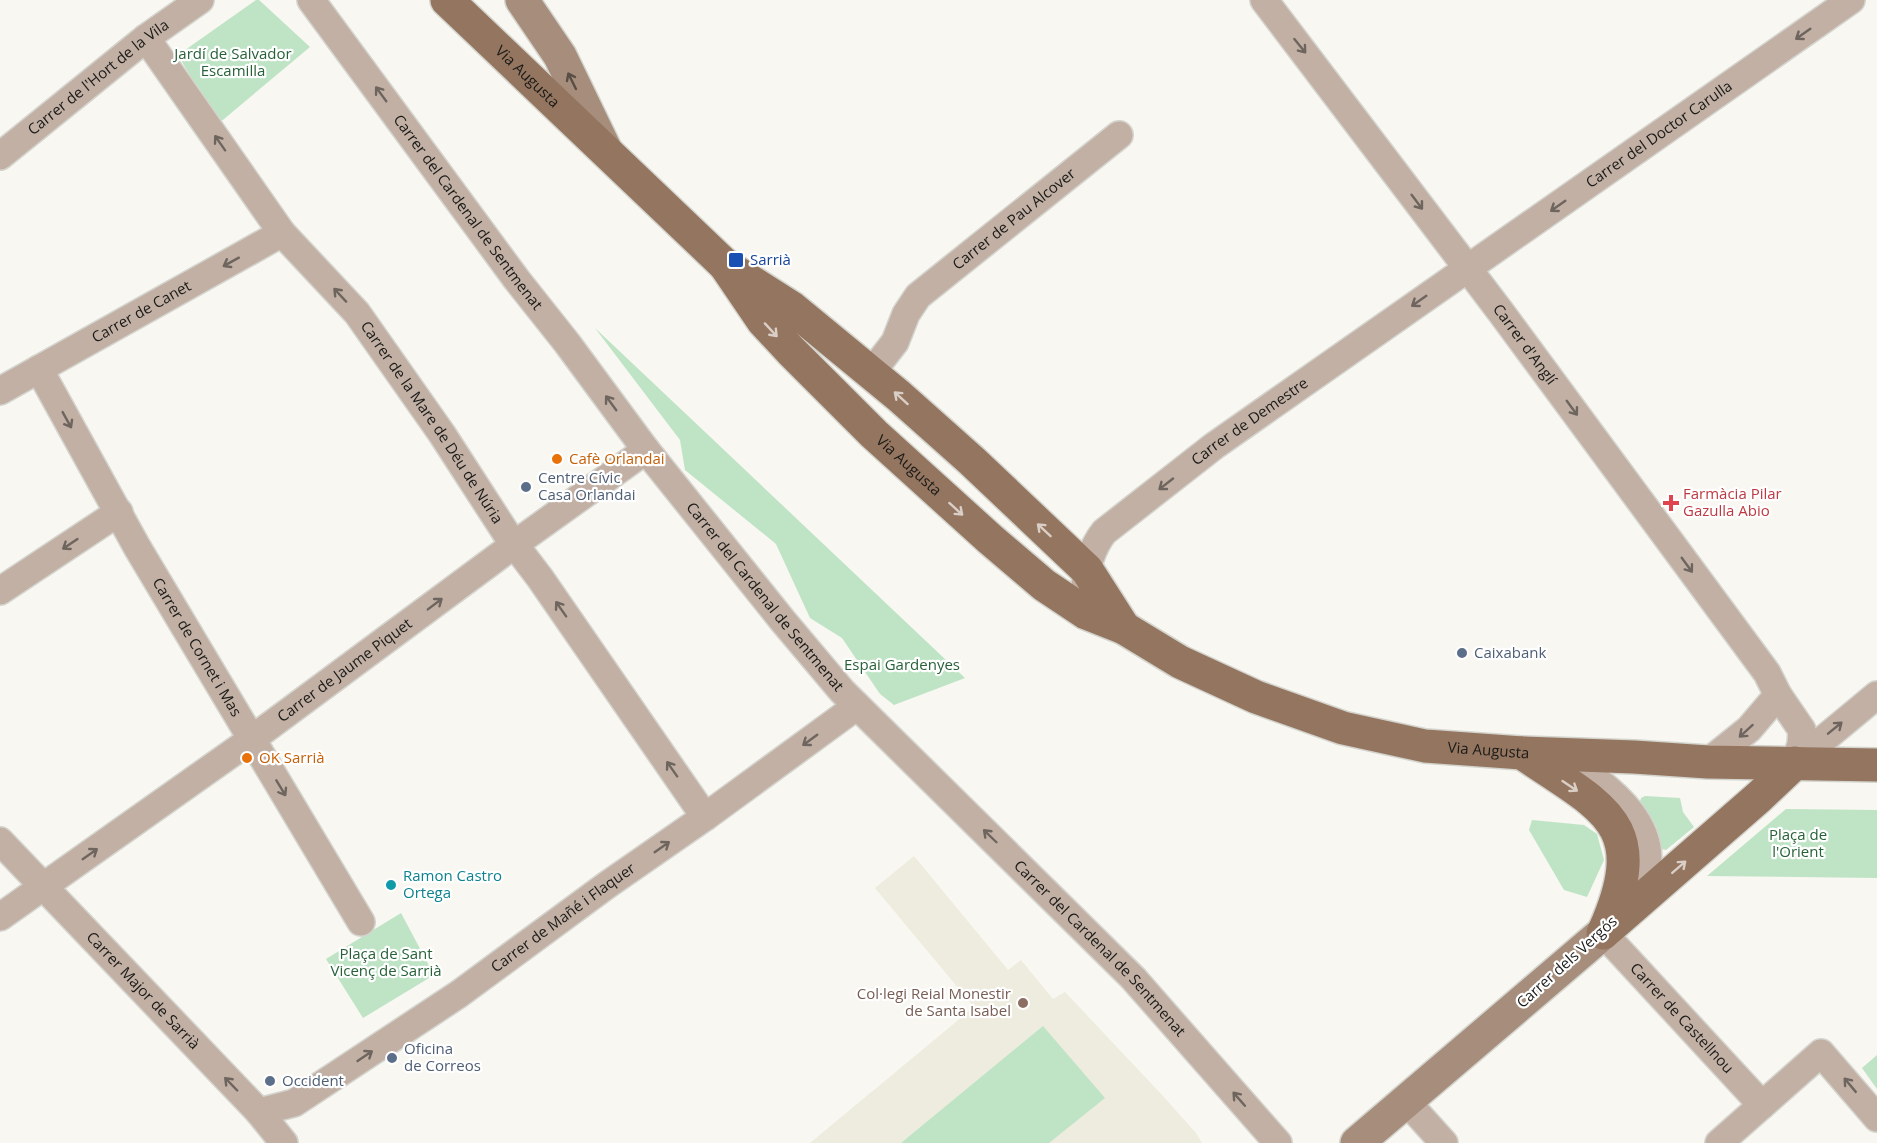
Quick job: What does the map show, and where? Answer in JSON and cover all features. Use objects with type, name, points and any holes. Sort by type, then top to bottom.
[{"type":"main road","name":"Via Augusta","points":[[447,0],[725,265],[792,308],[972,461],[1087,570],[1124,628]]},
{"type":"main road","name":"Via Augusta","points":[[725,265],[763,321],[874,434],[1044,585],[1086,613],[1124,628],[1180,662],[1256,697],[1343,728],[1425,746],[1708,762],[1877,765]]},
{"type":"main road","points":[[1522,753],[1590,799],[1618,830],[1624,846],[1623,880],[1603,933]]},
{"type":"main road","points":[[1603,933],[1759,797],[1794,763]]},
{"type":"street","name":"Carrer de l'Hort de la Vila","points":[[0,156],[146,38],[200,0]]},
{"type":"street","name":"Carrer del Cardenal de Sentmenat","points":[[311,0],[645,450],[837,685],[1133,978],[1278,1143]]},
{"type":"street","name":"Via Augusta","points":[[522,0],[560,56],[607,153]]},
{"type":"street","name":"Carrer del Doctor Carulla","points":[[1468,268],[1851,0]]},
{"type":"street","name":"Carrer d'Anglí","points":[[1273,3],[1310,59],[1468,268],[1767,673],[1778,695],[1802,730],[1801,744],[1794,763]]},
{"type":"street","name":"Carrer de la Mare de Déu de Núria","points":[[146,38],[282,233],[357,313],[705,818]]},
{"type":"street","name":"Carrer de Pau Alcover","points":[[871,373],[895,342],[911,303],[1119,135]]},
{"type":"street","name":"Carrer de Canet","points":[[0,391],[282,233]]},
{"type":"street","name":"Carrer de Demestre","points":[[1086,613],[1087,570],[1094,544],[1104,532],[1214,446],[1468,268]]},
{"type":"street","name":"Carrer de Cornet i Mas","points":[[39,369],[137,547],[361,922]]},
{"type":"street","name":"Carrer de Jaume Piquet","points":[[0,917],[252,739],[645,450]]},
{"type":"street","points":[[0,591],[119,512]]},
{"type":"street","points":[[1708,762],[1749,729],[1778,695]]},
{"type":"street","points":[[1794,763],[1877,695]]},
{"type":"street","name":"Carrer de Mañé i Flaquer","points":[[259,1112],[294,1102],[459,994],[857,706]]},
{"type":"street","name":"Carrer dels Vergós","points":[[1358,1143],[1603,933],[1628,908],[1637,894],[1644,880],[1647,860],[1646,843],[1639,824],[1628,808],[1612,792],[1561,755]]},
{"type":"street","name":"Carrer Major de Sarrià","points":[[0,841],[42,888],[259,1112],[284,1143]]},
{"type":"street","name":"Carrer de Castellnou","points":[[1603,933],[1762,1105]]},
{"type":"street","points":[[1719,1143],[1821,1053],[1877,1118]]},
{"type":"street","points":[[1406,1101],[1443,1143]]},
{"type":"shaded area","name":"Col·legi Reial Monestir de Santa Isabel","points":[[914,856],[1008,970],[1021,960],[1053,999],[1065,992],[1162,1095],[1202,1143],[810,1143],[974,1007],[875,888]]},
{"type":"green space","name":"Jardí de Salvador Escamilla","points":[[259,0],[310,47],[218,124],[178,55]]},
{"type":"green space","name":"Espai Gardenyes","points":[[595,328],[965,678],[894,705],[880,694],[842,638],[810,618],[776,544],[685,470],[680,440]]},
{"type":"green space","points":[[1645,796],[1680,798],[1683,812],[1694,827],[1666,850],[1662,849],[1656,826],[1640,802]]},
{"type":"green space","name":"Plaça de l'Orient","points":[[1786,809],[1877,810],[1877,878],[1707,876]]},
{"type":"green space","points":[[1532,820],[1584,825],[1597,834],[1604,860],[1587,897],[1564,890],[1529,830]]},
{"type":"green space","name":"Plaça de Sant Vicenç de Sarrià","points":[[401,913],[434,975],[363,1018],[326,959]]},
{"type":"green space","points":[[1043,1026],[1105,1098],[1049,1143],[901,1143]]},
{"type":"green space","points":[[1877,1055],[1877,1089],[1862,1068]]},
{"type":"place","name":"Sarrià","points":[[736,260]]},
{"type":"place","name":"Cafè Orlandai","points":[[557,459]]},
{"type":"place","name":"Centre Cívic Casa Orlandai","points":[[526,487]]},
{"type":"place","name":"Farmàcia Pilar Gazulla Abio","points":[[1671,503]]},
{"type":"place","name":"Caixabank","points":[[1462,653]]},
{"type":"place","name":"OK Sarrià","points":[[247,758]]},
{"type":"place","name":"Ramon Castro Ortega","points":[[391,885]]},
{"type":"place","name":"Col·legi Reial Monestir de Santa Isabel","points":[[1023,1003]]},
{"type":"place","name":"Oficina de Correos","points":[[392,1058]]},
{"type":"place","name":"Occident","points":[[270,1081]]}]
